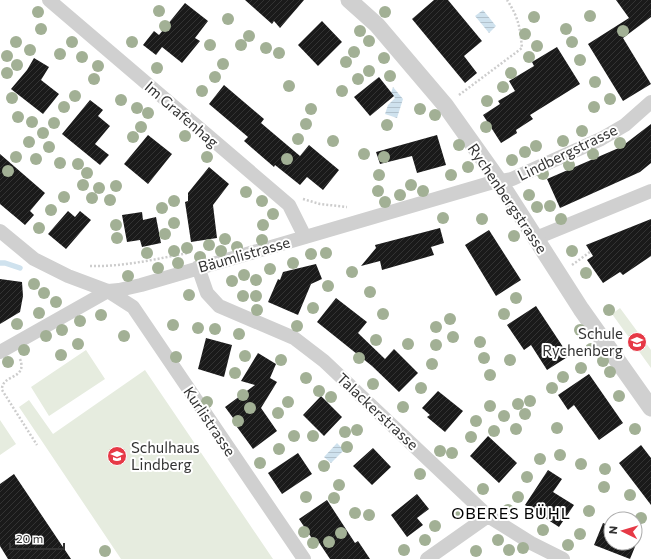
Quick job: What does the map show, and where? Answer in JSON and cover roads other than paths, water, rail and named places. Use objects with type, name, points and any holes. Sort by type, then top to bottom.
[{"type":"street","name":"Im Grafenhag","points":[[49,0],[288,205],[305,237]]},
{"type":"street","name":"Rychenbergstrasse","points":[[349,0],[378,25],[445,105],[499,181],[581,309],[651,408]]},
{"type":"street","name":"Lindbergstrasse","points":[[499,181],[512,179],[601,139],[625,125],[651,102]]},
{"type":"street","name":"Bäumlistrasse","points":[[0,352],[108,291],[141,285],[198,267],[499,181]]},
{"type":"street","points":[[536,238],[651,191]]},
{"type":"street","name":"Kurlistrasse","points":[[0,231],[34,259],[68,276],[108,291],[133,307],[304,559]]},
{"type":"street","name":"Talackerstrasse","points":[[198,267],[207,293],[219,306],[294,338],[324,361],[488,516],[531,543],[563,559]]},
{"type":"street","points":[[427,559],[488,516]]},
{"type":"water","points":[[483,10],[496,26],[489,33],[475,16]]},
{"type":"water","points":[[393,87],[403,99],[397,118],[385,114],[388,105],[395,98],[391,93]]},
{"type":"water","points":[[337,443],[344,450],[331,463],[324,457]]},
{"type":"waterway","points":[[0,263],[5,263],[20,268]]},
{"type":"place","name":"Schule Rychenberg","points":[[637,342]]},
{"type":"place","name":"Schulhaus Lindberg","points":[[117,456]]},
{"type":"district","name":"OBERES BÜHL","points":[[511,512]]}]
